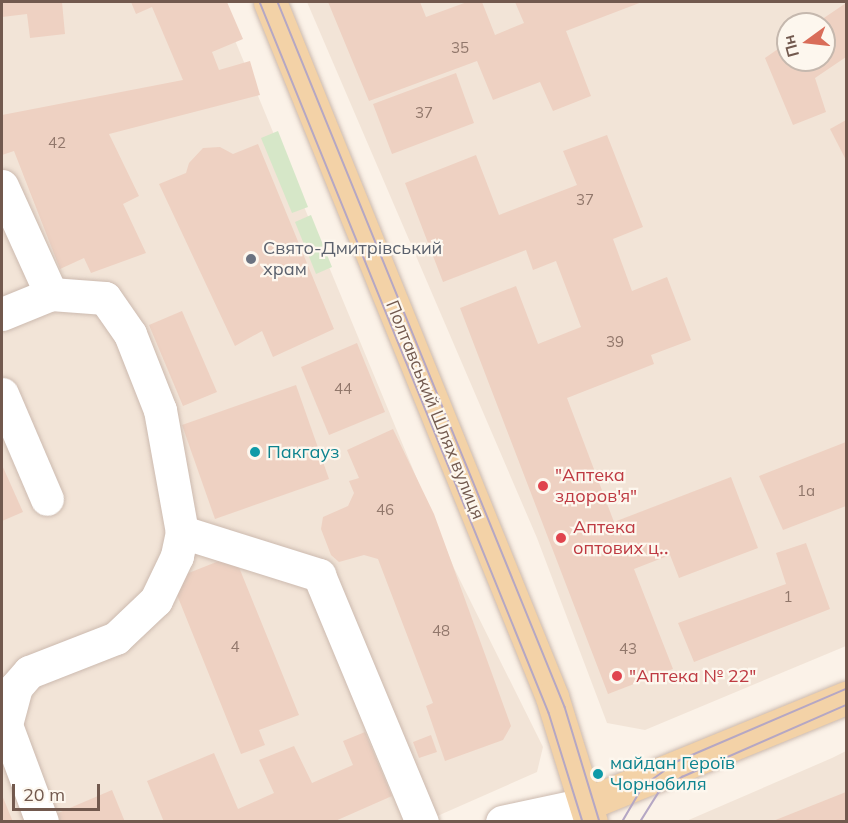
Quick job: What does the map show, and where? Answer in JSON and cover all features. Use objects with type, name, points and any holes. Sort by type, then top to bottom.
[{"type":"main road","name":"Полтавський Шлях вулиця","points":[[270,2],[552,697],[589,813]]},
{"type":"main road","points":[[589,813],[846,698]]},
{"type":"street","points":[[2,186],[51,294]]},
{"type":"street","points":[[2,314],[51,294],[105,298],[130,334],[160,410],[182,532],[177,556],[156,600],[116,638],[29,672],[16,687],[6,725],[42,822]]},
{"type":"street","points":[[2,394],[47,499]]},
{"type":"street","points":[[182,532],[319,574],[422,822]]},
{"type":"street","points":[[502,822],[589,813]]},
{"type":"shaded area","points":[[2,2],[219,2],[454,568],[543,747],[537,772],[426,821],[2,822]]},
{"type":"shaded area","points":[[307,2],[846,2],[846,646],[645,730],[607,723],[537,538]]},
{"type":"shaded area","points":[[846,751],[846,821],[684,822],[832,758]]},
{"type":"green space","points":[[278,131],[308,207],[292,213],[261,138]]},
{"type":"green space","points":[[311,215],[332,267],[316,274],[295,222]]},
{"type":"building","points":[[2,2],[62,2],[65,34],[30,38],[27,14],[2,17]]},
{"type":"building","points":[[131,2],[227,2],[243,39],[212,52],[219,70],[250,61],[260,95],[109,134],[139,196],[123,204],[146,253],[91,273],[84,258],[60,269],[14,151],[2,155],[2,115],[183,80],[152,7],[136,14]]},
{"type":"building","points":[[328,2],[420,2],[426,17],[467,2],[482,2],[495,35],[524,23],[515,2],[642,2],[566,31],[591,96],[553,111],[540,82],[493,100],[477,61],[369,101]]},
{"type":"building","points":[[846,3],[846,57],[836,64],[836,12],[833,12]]},
{"type":"building","points":[[776,50],[776,72],[824,72],[815,78],[826,112],[793,125],[765,58]]},
{"type":"building","points":[[456,73],[474,123],[392,154],[373,104]]},
{"type":"building","points":[[846,120],[846,160],[830,129]]},
{"type":"building","points":[[607,135],[643,227],[613,239],[632,291],[667,277],[691,340],[651,355],[654,364],[567,398],[614,522],[731,477],[758,548],[679,578],[670,555],[634,569],[673,669],[608,694],[460,308],[516,286],[538,344],[581,327],[556,261],[533,270],[526,250],[443,282],[405,183],[476,155],[499,215],[577,185],[563,151]]},
{"type":"building","name":"Свято-Дмитрівський храм","points":[[258,144],[334,329],[273,357],[262,331],[235,346],[159,184],[186,173],[189,163],[203,148],[220,147],[233,154]]},
{"type":"building","points":[[182,311],[217,392],[183,406],[149,325]]},
{"type":"building","points":[[357,343],[385,412],[329,435],[301,367]]},
{"type":"building","name":"Пакгауз","points":[[296,385],[329,479],[215,519],[182,425]]},
{"type":"building","points":[[393,429],[434,514],[511,726],[503,740],[445,761],[426,706],[433,703],[378,559],[364,555],[339,562],[331,555],[321,529],[323,517],[348,506],[354,493],[349,481],[359,478],[347,450]]},
{"type":"building","points":[[846,442],[846,506],[783,530],[759,476]]},
{"type":"building","points":[[2,465],[23,512],[2,521]]},
{"type":"building","points":[[806,543],[830,609],[694,662],[678,623],[786,584],[776,553]]},
{"type":"building","points":[[234,555],[299,715],[259,730],[265,745],[241,754],[171,580]]},
{"type":"building","points":[[365,732],[392,796],[333,822],[164,822],[147,781],[214,753],[238,809],[274,793],[259,760],[294,746],[312,783],[353,765],[343,741]]},
{"type":"building","points":[[431,735],[437,752],[419,758],[413,742]]},
{"type":"building","points":[[112,790],[125,822],[54,822],[51,816]]},
{"type":"building","points":[[846,792],[846,822],[773,822],[773,821]]},
{"type":"building","points":[[2,795],[13,822],[2,822]]},
{"type":"tram line","points":[[260,2],[549,713],[583,822]]},
{"type":"tram line","points":[[278,2],[565,707],[600,822]]},
{"type":"tram line","points":[[622,822],[643,786],[678,761],[846,689]]},
{"type":"tram line","points":[[640,822],[658,793],[682,777],[846,705]]},
{"type":"place","name":"Свято-Дмитрівський храм","points":[[251,259]]},
{"type":"place","name":"Пакгауз","points":[[255,452]]},
{"type":"place","name":"\"Аптека здоров'я\"","points":[[543,486]]},
{"type":"place","name":"Аптека оптових ц‥","points":[[561,538]]},
{"type":"place","name":"\"Аптека № 22\"","points":[[617,676]]},
{"type":"place","name":"майдан Героїв Чорнобиля","points":[[598,774]]}]
